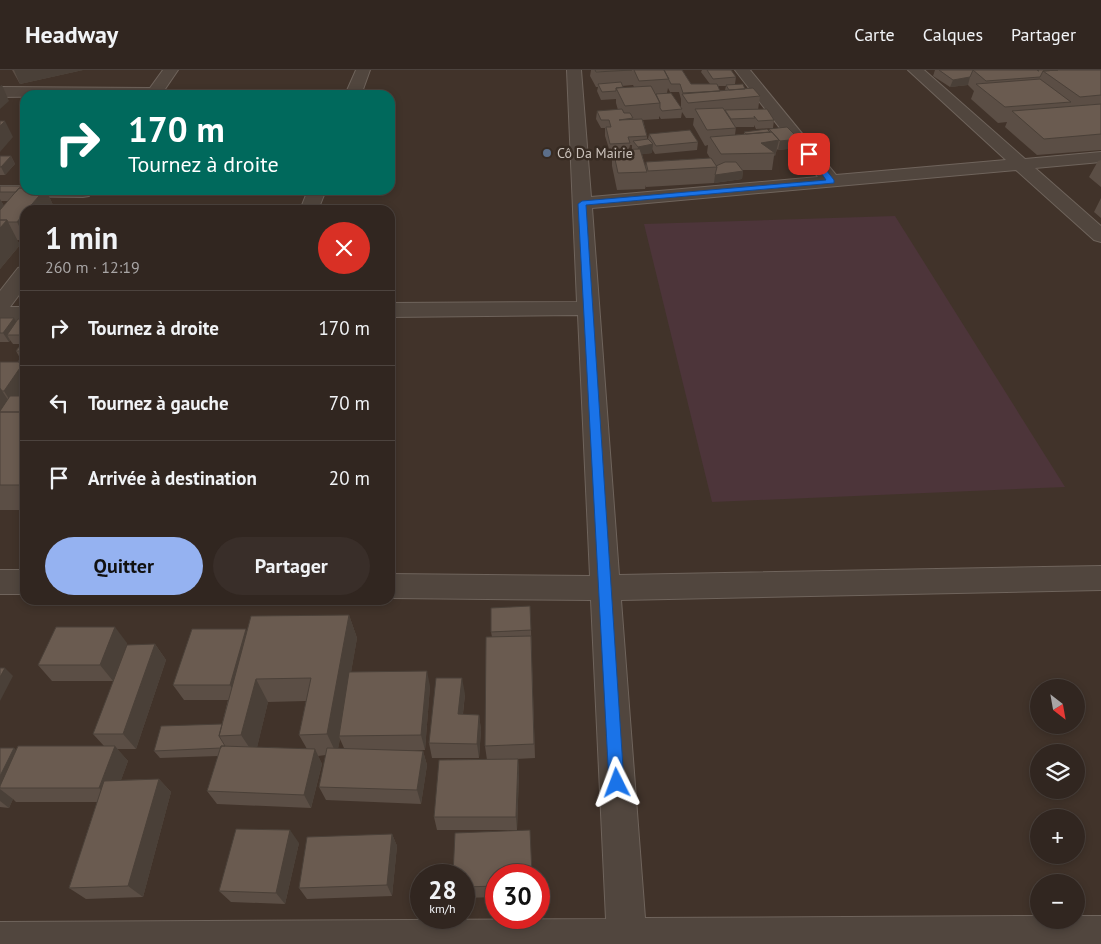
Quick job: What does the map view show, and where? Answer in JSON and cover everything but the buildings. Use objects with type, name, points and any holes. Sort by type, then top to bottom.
[{"type":"street","points":[[157,90],[171,70]]},
{"type":"street","points":[[355,90],[363,70]]},
{"type":"street","points":[[574,70],[604,588],[627,941]]},
{"type":"street","points":[[742,70],[832,182]]},
{"type":"street","points":[[915,70],[1101,236]]},
{"type":"street","points":[[0,92],[20,92]]},
{"type":"street","points":[[582,204],[1101,157]]},
{"type":"street","points":[[0,191],[20,191]]},
{"type":"street","points":[[0,306],[20,279]]},
{"type":"street","points":[[395,310],[588,308]]},
{"type":"street","points":[[0,314],[20,314]]},
{"type":"street","points":[[395,586],[604,588],[1101,578]]},
{"type":"street","points":[[0,582],[20,582]]},
{"type":"street","points":[[0,942],[627,941],[1101,936]]},
{"type":"shaded area","points":[[895,216],[1065,487],[712,502],[644,224]]},
{"type":"place","name":"Cô Da Mairie","points":[[547,153]]},
{"type":"route","points":[[617,783],[582,204],[832,182],[809,154]]}]
